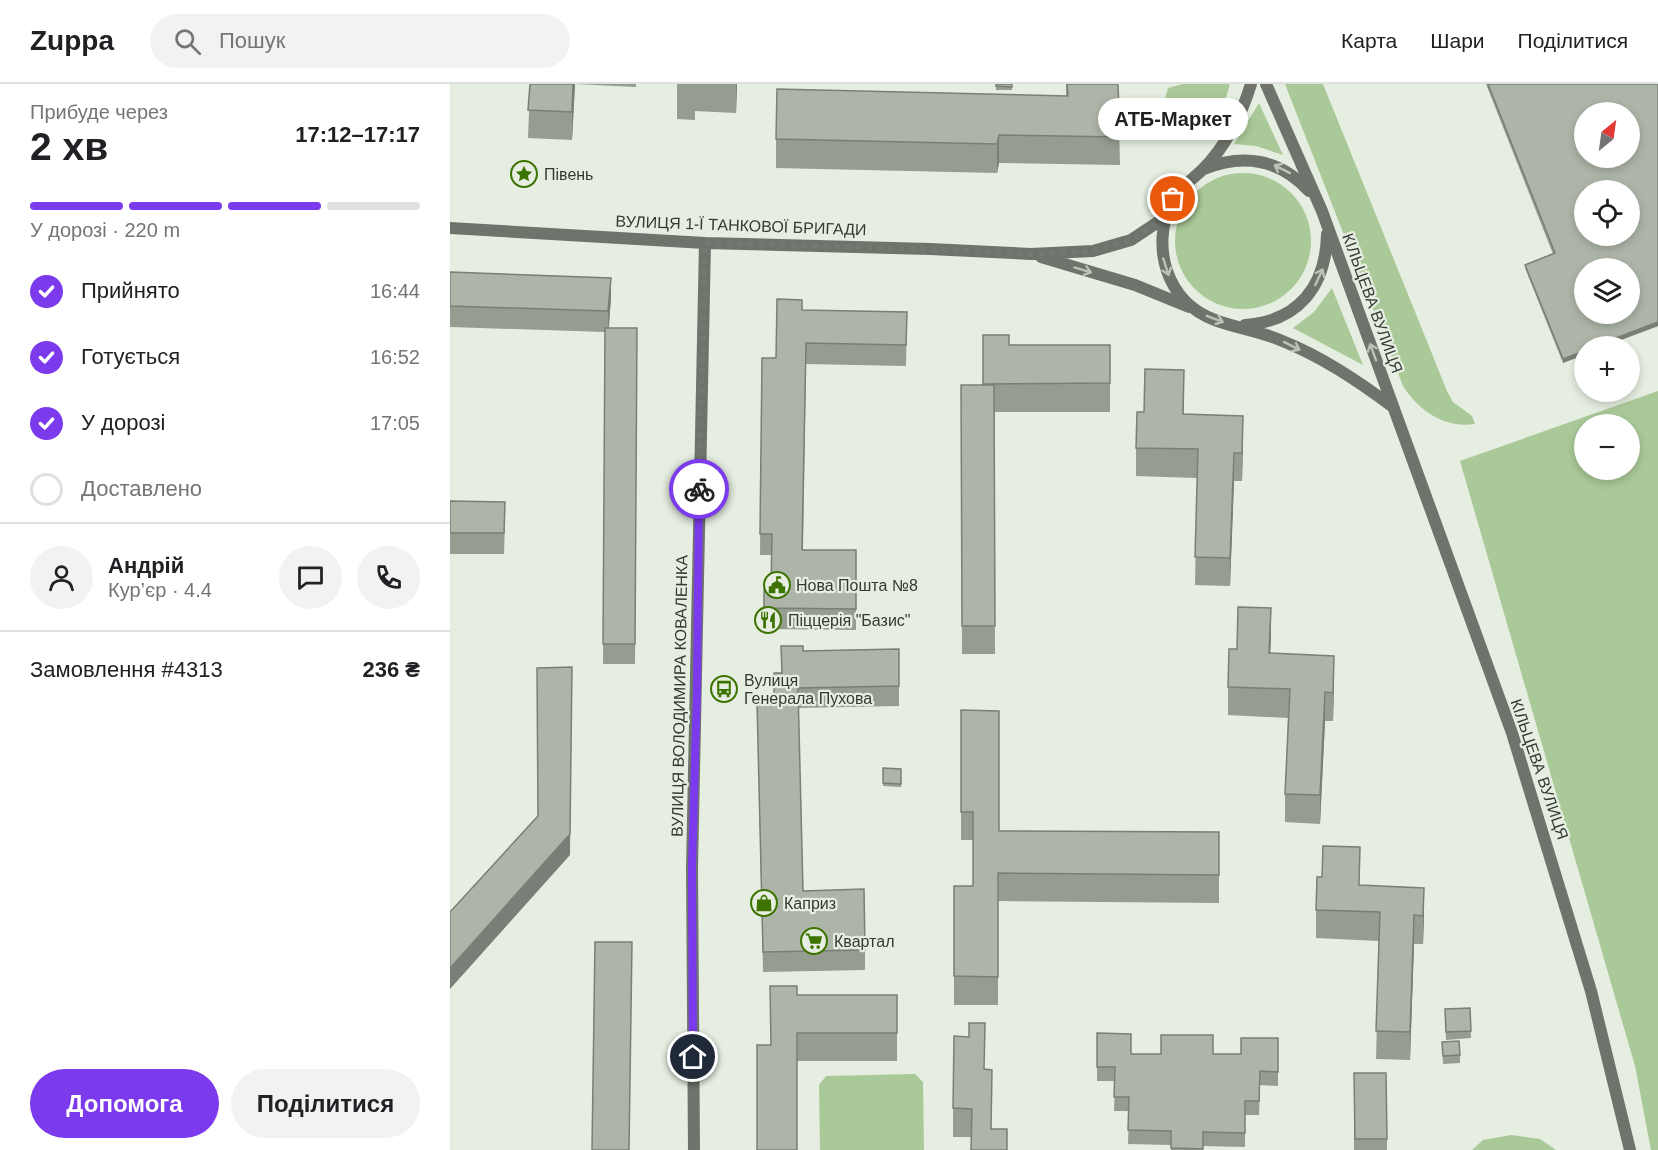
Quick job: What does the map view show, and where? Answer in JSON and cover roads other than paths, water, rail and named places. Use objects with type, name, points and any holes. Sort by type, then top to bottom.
[{"type":"main road","name":"КІЛЬЦЕВА ВУЛИЦЯ","points":[[1251,84],[1237,121],[1202,170],[1186,183],[1173,199],[1164,218],[1161,243],[1165,268],[1176,290],[1194,308],[1215,320],[1238,325],[1280,340],[1354,379],[1393,407]]},
{"type":"main road","name":"КІЛЬЦЕВА ВУЛИЦЯ","points":[[1266,84],[1322,211],[1512,733],[1551,852],[1591,991],[1630,1150]]},
{"type":"main road","name":"КІЛЬЦЕВА ВУЛИЦЯ","points":[[1202,170],[1221,162],[1241,159],[1262,160],[1281,167],[1298,178],[1312,193],[1322,211],[1328,234],[1326,258],[1318,281],[1309,294],[1285,315],[1262,324],[1238,325]]},
{"type":"main road","name":"ВУЛИЦЯ 1-Ї ТАНКОВОЇ БРИГАДИ","points":[[450,228],[705,243],[1031,254],[1093,251],[1131,240],[1164,218]]},
{"type":"main road","name":"ВУЛИЦЯ ВОЛОДИМИРА КОВАЛЕНКА","points":[[694,1150],[692,868],[705,243]]},
{"type":"main road","name":"ВУЛИЦЯ 1-Ї ТАНКОВОЇ БРИГАДИ","points":[[1031,254],[1135,285],[1194,308]]},
{"type":"place","name":"Півень","points":[[524,174]]},
{"type":"place","name":"АТБ-Маркет","points":[[1173,199]]},
{"type":"place","name":"Нова Пошта №8","points":[[777,585]]},
{"type":"place","name":"Піццерія \"Базис\"","points":[[768,620]]},
{"type":"place","name":"Вулиця Генерала Пухова","points":[[724,689]]},
{"type":"place","name":"Каприз","points":[[764,903]]},
{"type":"place","name":"Квартал","points":[[814,941]]}]
